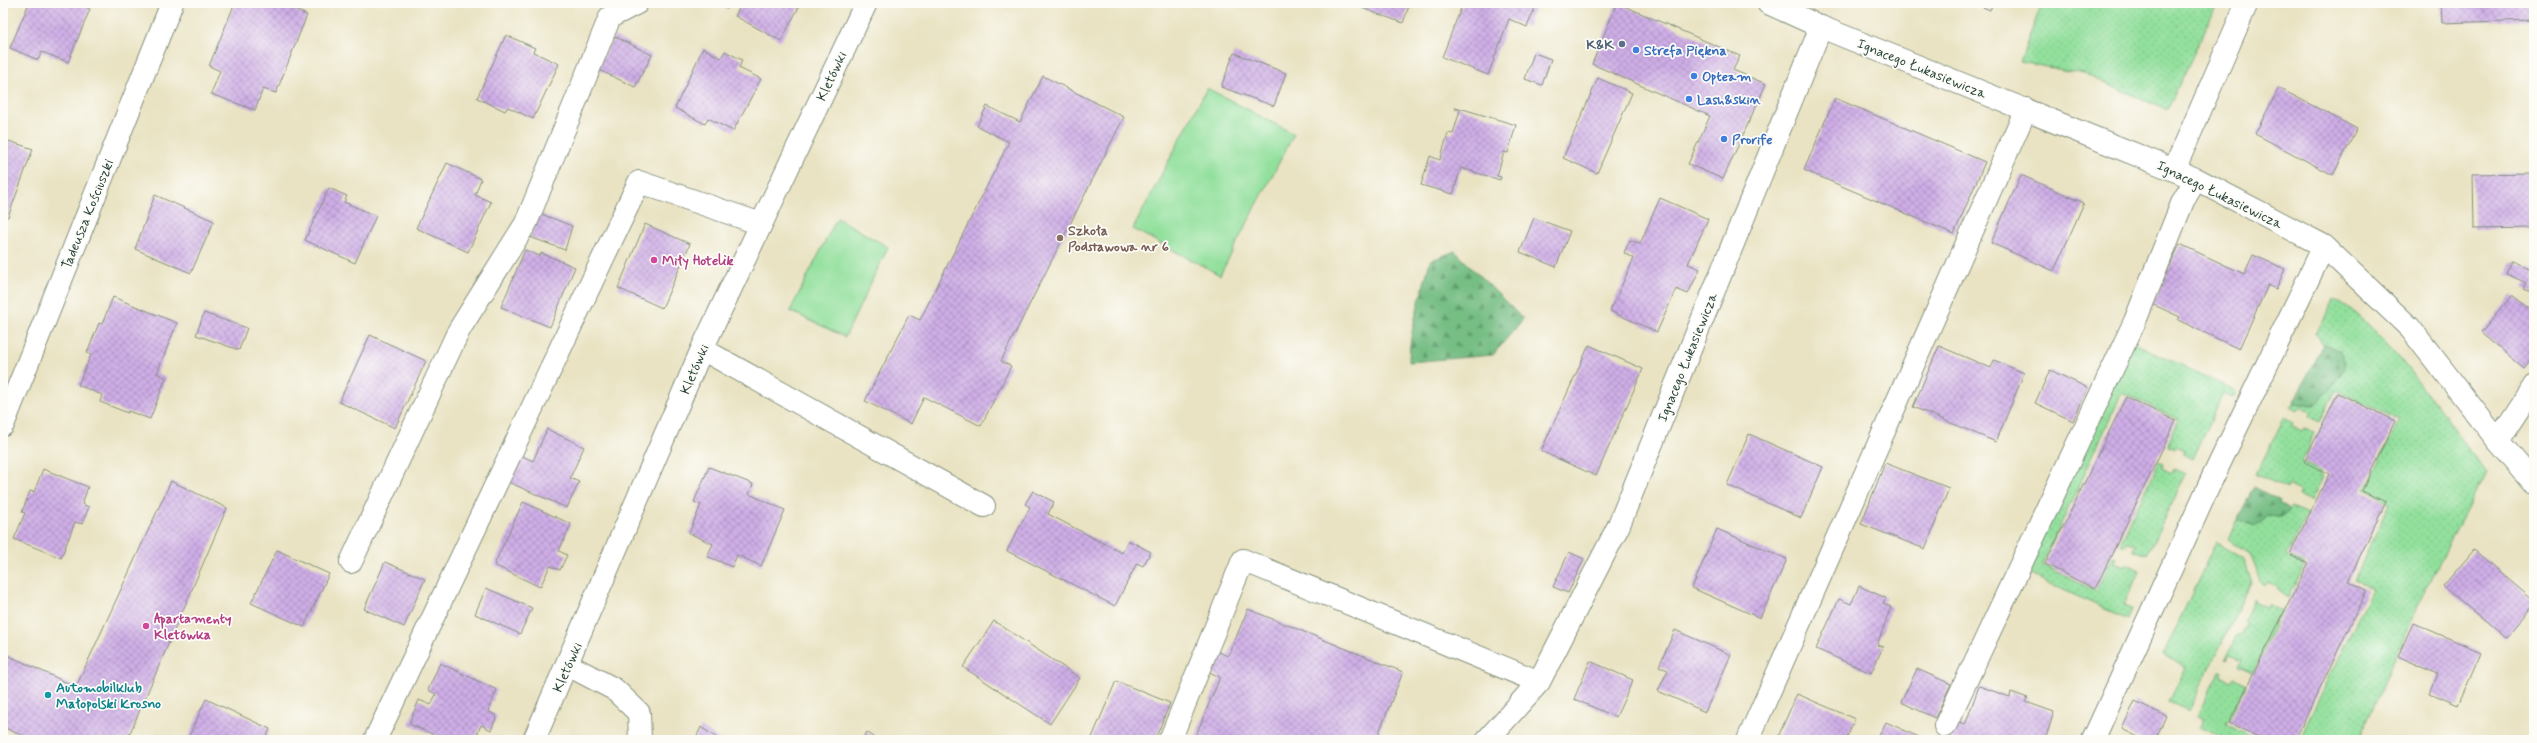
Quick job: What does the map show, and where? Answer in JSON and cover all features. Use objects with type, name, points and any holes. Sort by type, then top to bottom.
[{"type":"street","name":"Tadeusza Kościuszki","points":[[3,425],[172,3]]},
{"type":"street","points":[[351,562],[459,330],[526,223],[610,16],[637,3]]},
{"type":"street","name":"Kletówki","points":[[534,740],[568,665],[702,349],[866,3]]},
{"type":"street","name":"Ignacego Łukasiewicza","points":[[1768,3],[1821,27],[2196,179],[2324,246],[2410,328],[2498,441],[2534,483]]},
{"type":"street","points":[[2174,170],[2247,3]]},
{"type":"street","name":"Ignacego Łukasiewicza","points":[[1486,740],[1539,682],[1618,528],[1821,27]]},
{"type":"street","points":[[1748,740],[2026,110]]},
{"type":"street","points":[[1945,726],[2135,321],[2184,201],[2196,179]]},
{"type":"street","points":[[375,740],[640,182],[761,224]]},
{"type":"street","points":[[2093,740],[2212,479],[2324,246]]},
{"type":"street","points":[[702,349],[984,506]]},
{"type":"street","points":[[2498,441],[2534,386]]},
{"type":"street","points":[[1170,740],[1243,560],[1539,682]]},
{"type":"street","points":[[568,665],[614,689],[639,713],[640,740]]},
{"type":"green space","points":[[2042,3],[2218,3],[2167,110],[2084,74],[2020,62]]},
{"type":"green space","points":[[1207,88],[1294,134],[1220,275],[1133,229]]},
{"type":"green space","points":[[837,218],[888,247],[845,337],[790,311]]},
{"type":"green space","points":[[1455,251],[1523,319],[1493,355],[1409,362],[1411,337],[1416,312],[1430,261]]},
{"type":"green space","points":[[2334,299],[2352,310],[2393,351],[2436,404],[2486,472],[2419,602],[2359,740],[2299,740],[2372,589],[2354,580],[2390,503],[2366,489],[2399,420],[2336,390],[2320,422],[2309,417],[2311,412],[2299,407],[2297,411],[2290,407],[2293,403],[2315,405],[2341,351],[2323,344],[2316,334]]},
{"type":"green space","points":[[2130,341],[2236,391],[2233,397],[2223,393],[2192,459],[2183,454],[2185,450],[2176,446],[2174,449],[2167,446],[2179,420],[2122,393],[2042,565],[2096,591],[2113,556],[2117,558],[2115,563],[2124,567],[2126,564],[2140,570],[2124,605],[2131,609],[2127,619],[2024,572]]},
{"type":"green space","points":[[2323,344],[2341,351],[2346,366],[2331,388],[2315,405],[2293,403]]},
{"type":"green space","points":[[2284,418],[2293,423],[2292,426],[2302,431],[2304,428],[2314,433],[2301,462],[2321,472],[2319,475],[2323,477],[2311,501],[2299,496],[2301,491],[2289,485],[2287,489],[2256,474]]},
{"type":"green space","points":[[2159,462],[2164,464],[2163,468],[2172,473],[2174,469],[2185,474],[2147,555],[2134,550],[2136,545],[2127,541],[2124,546],[2120,544]]},
{"type":"green space","points":[[2254,487],[2280,501],[2279,504],[2289,510],[2282,517],[2268,516],[2255,526],[2237,520]]},
{"type":"green space","points":[[2291,507],[2307,514],[2287,555],[2305,564],[2289,597],[2276,589],[2277,587],[2267,582],[2265,585],[2261,583],[2249,553],[2228,539],[2237,520],[2255,526],[2268,516],[2282,517]]},
{"type":"green space","points":[[2216,542],[2244,559],[2251,582],[2189,711],[2169,702],[2186,667],[2163,655]]},
{"type":"green space","points":[[2254,598],[2255,602],[2266,608],[2269,604],[2282,611],[2253,672],[2238,666],[2241,660],[2230,655],[2227,660],[2226,659],[2237,634],[2241,636],[2247,623],[2244,621]]},
{"type":"green space","points":[[2220,670],[2222,672],[2221,676],[2231,681],[2234,677],[2246,684],[2226,725],[2258,740],[2227,740],[2199,727],[2204,718],[2197,716]]},
{"type":"building","points":[[29,3],[75,3],[90,9],[68,62],[42,52],[38,60],[10,48]]},
{"type":"building","points":[[235,3],[277,3],[307,15],[276,93],[263,89],[255,110],[211,94],[220,71],[209,66]]},
{"type":"building","points":[[716,3],[730,3],[727,9]]},
{"type":"building","points":[[742,3],[801,3],[781,41],[735,16]]},
{"type":"building","points":[[1348,3],[1410,3],[1403,23]]},
{"type":"building","points":[[1463,3],[1537,3],[1527,27],[1509,19],[1488,75],[1442,57]]},
{"type":"building","points":[[1617,3],[1740,56],[1733,70],[1766,84],[1723,179],[1688,164],[1710,116],[1592,64]]},
{"type":"building","points":[[1973,3],[1993,3],[1990,10]]},
{"type":"building","points":[[2441,3],[2534,3],[2534,20],[2442,23]]},
{"type":"building","points":[[506,35],[535,48],[533,52],[559,64],[533,119],[508,107],[505,111],[477,98]]},
{"type":"building","points":[[614,36],[652,55],[635,87],[597,69]]},
{"type":"building","points":[[703,48],[721,58],[725,51],[742,60],[739,68],[761,79],[733,131],[708,118],[705,124],[675,108]]},
{"type":"building","points":[[1234,53],[1286,73],[1274,106],[1221,87]]},
{"type":"building","points":[[1534,53],[1551,59],[1542,85],[1525,79]]},
{"type":"building","points":[[1043,76],[1124,117],[1001,361],[1011,366],[981,426],[924,397],[911,424],[865,401],[909,315],[920,320],[1009,142],[977,126],[987,106],[1020,122]]},
{"type":"building","points":[[1598,78],[1632,93],[1597,173],[1563,158]]},
{"type":"building","points":[[2279,88],[2357,129],[2333,175],[2255,134]]},
{"type":"building","points":[[1835,98],[1985,162],[1954,234],[1804,170]]},
{"type":"building","points":[[1456,107],[1516,125],[1508,153],[1504,152],[1497,176],[1501,177],[1500,180],[1461,168],[1453,194],[1421,185],[1430,156],[1440,160],[1448,133],[1453,134],[1460,110],[1455,109]]},
{"type":"building","points":[[6,140],[33,149],[8,217],[3,216],[3,143]]},
{"type":"building","points":[[447,163],[481,179],[475,195],[491,202],[468,252],[416,228]]},
{"type":"building","points":[[2534,173],[2534,228],[2474,229],[2473,174]]},
{"type":"building","points":[[2021,175],[2084,203],[2054,271],[1991,243]]},
{"type":"building","points":[[329,188],[347,196],[344,202],[376,216],[355,263],[305,240]]},
{"type":"building","points":[[155,195],[214,221],[191,273],[135,249]]},
{"type":"building","points":[[1660,198],[1708,219],[1688,264],[1700,269],[1688,294],[1676,289],[1657,332],[1610,311],[1634,258],[1624,253],[1630,240],[1640,244]]},
{"type":"building","points":[[539,213],[572,226],[565,250],[530,237]]},
{"type":"building","points":[[1534,218],[1570,231],[1556,267],[1520,252]]},
{"type":"building","points":[[645,224],[690,244],[662,308],[618,288]]},
{"type":"building","points":[[2180,244],[2244,274],[2253,255],[2285,269],[2276,289],[2268,285],[2239,349],[2178,320],[2180,317],[2152,304]]},
{"type":"building","points":[[525,250],[540,256],[541,253],[575,267],[550,327],[501,307]]},
{"type":"building","points":[[2511,261],[2534,270],[2534,293],[2524,289],[2527,283],[2506,274]]},
{"type":"building","points":[[2512,295],[2534,312],[2534,356],[2524,369],[2481,333]]},
{"type":"building","points":[[113,297],[177,323],[157,373],[166,378],[150,419],[128,411],[128,413],[100,402],[102,395],[78,385],[91,355],[87,353],[99,323],[102,324]]},
{"type":"building","points":[[204,313],[247,328],[239,350],[196,335]]},
{"type":"building","points":[[370,335],[426,361],[395,428],[339,402]]},
{"type":"building","points":[[1589,345],[1643,369],[1596,476],[1541,451]]},
{"type":"building","points":[[1939,346],[1991,368],[1994,360],[2024,373],[1996,442],[1913,407]]},
{"type":"building","points":[[2050,370],[2088,388],[2073,421],[2035,403]]},
{"type":"building","points":[[2338,393],[2395,421],[2362,491],[2386,502],[2348,581],[2367,590],[2295,740],[2265,740],[2229,723],[2308,564],[2290,554],[2329,474],[2304,462]]},
{"type":"building","points":[[2126,397],[2176,421],[2095,589],[2045,564]]},
{"type":"building","points":[[547,429],[584,447],[570,478],[579,482],[567,508],[506,481],[518,454],[533,461]]},
{"type":"building","points":[[1749,434],[1823,467],[1801,518],[1727,485]]},
{"type":"building","points":[[1885,463],[1949,488],[1925,549],[1861,524]]},
{"type":"building","points":[[709,467],[753,484],[749,494],[785,510],[761,566],[737,555],[732,567],[707,556],[713,544],[689,533],[701,505],[694,502]]},
{"type":"building","points":[[43,469],[88,487],[82,504],[89,507],[82,524],[75,522],[61,558],[14,539],[25,513],[22,512],[30,491],[34,492]]},
{"type":"building","points":[[171,481],[227,508],[127,740],[32,740],[3,727],[3,653],[76,687]]},
{"type":"building","points":[[1033,491],[1054,502],[1048,514],[1122,553],[1128,540],[1151,552],[1143,566],[1137,563],[1115,606],[1007,551],[1030,507],[1025,504]]},
{"type":"building","points":[[523,502],[571,524],[559,551],[567,555],[560,570],[550,566],[540,587],[494,565]]},
{"type":"building","points":[[1717,529],[1787,559],[1760,618],[1692,588]]},
{"type":"building","points":[[277,550],[329,574],[304,627],[251,603]]},
{"type":"building","points":[[2474,550],[2534,601],[2534,604],[2505,638],[2443,586]]},
{"type":"building","points":[[1569,552],[1584,559],[1568,593],[1553,587]]},
{"type":"building","points":[[385,562],[425,579],[404,627],[364,609]]},
{"type":"building","points":[[1859,586],[1886,598],[1883,603],[1891,607],[1877,645],[1883,647],[1871,673],[1816,649],[1839,599],[1851,604]]},
{"type":"building","points":[[486,588],[532,608],[520,634],[475,614]]},
{"type":"building","points":[[1248,609],[1403,672],[1376,740],[1194,740],[1220,677],[1207,671],[1216,651],[1228,656]]},
{"type":"building","points":[[994,621],[1080,678],[1050,724],[963,667]]},
{"type":"building","points":[[2413,623],[2481,652],[2458,705],[2430,693],[2438,674],[2398,656]]},
{"type":"building","points":[[1675,630],[1731,655],[1705,712],[1658,691],[1668,670],[1659,666]]},
{"type":"building","points":[[1590,661],[1633,680],[1616,717],[1574,699]]},
{"type":"building","points":[[440,663],[497,690],[488,711],[497,716],[491,730],[481,725],[475,740],[446,740],[409,724],[419,700],[431,705],[436,694],[428,690]]},
{"type":"building","points":[[1917,669],[1951,684],[1935,718],[1901,702]]},
{"type":"building","points":[[1116,681],[1170,703],[1155,740],[1091,740]]},
{"type":"building","points":[[1979,686],[2010,697],[2011,692],[2028,698],[2026,702],[2054,712],[2045,740],[1949,740],[1956,722],[1965,725]]},
{"type":"building","points":[[1797,694],[1855,719],[1846,740],[1785,740],[1778,737]]},
{"type":"building","points":[[206,699],[270,729],[265,740],[187,740]]},
{"type":"building","points":[[2135,701],[2166,716],[2155,740],[2144,740],[2122,729]]},
{"type":"building","points":[[1886,722],[1921,738],[1920,740],[1877,740]]},
{"type":"building","points":[[701,727],[720,740],[695,740]]},
{"type":"building","points":[[867,732],[878,740],[861,740]]},
{"type":"place","name":"K&K","points":[[1622,44]]},
{"type":"place","name":"Strefa Piękna","points":[[1636,50]]},
{"type":"place","name":"Opteam","points":[[1694,76]]},
{"type":"place","name":"Lash&skin","points":[[1689,99]]},
{"type":"place","name":"Prorife","points":[[1724,139]]},
{"type":"place","name":"Szkoła Podstawowa nr 6","points":[[1060,238]]},
{"type":"place","name":"Miły Hotelik","points":[[654,260]]},
{"type":"place","name":"Apartamenty Kletówka","points":[[146,626]]},
{"type":"place","name":"Automobilklub Małopolski Krosno","points":[[48,695]]}]
